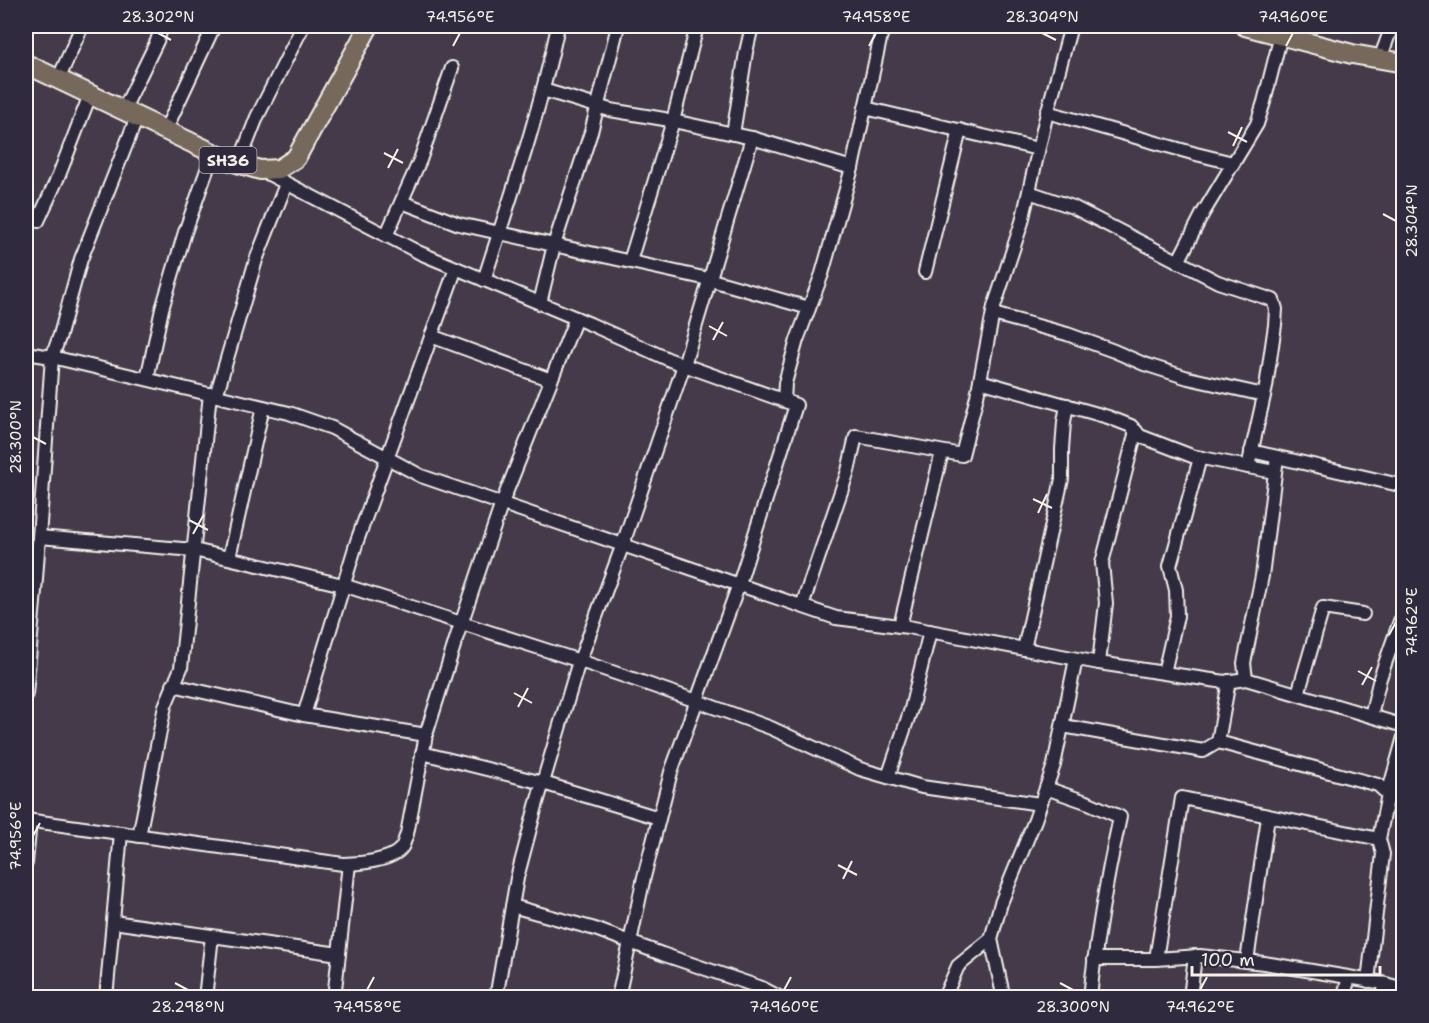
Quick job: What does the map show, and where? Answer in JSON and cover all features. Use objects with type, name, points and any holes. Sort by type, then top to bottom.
[{"type":"highway","name":"SH36","points":[[26,64],[213,153],[260,170],[279,169],[296,158],[369,26]]},
{"type":"highway","points":[[1245,26],[1352,54],[1404,63]]},
{"type":"street","points":[[58,80],[82,26]]},
{"type":"street","points":[[26,694],[52,357],[81,259],[162,26]]},
{"type":"street","points":[[165,131],[214,26]]},
{"type":"street","points":[[238,163],[257,117],[303,26]]},
{"type":"street","points":[[484,280],[543,90],[558,26]]},
{"type":"street","points":[[540,303],[554,245],[591,132],[618,26]]},
{"type":"street","points":[[630,261],[673,121],[697,26]]},
{"type":"street","points":[[733,134],[752,26]]},
{"type":"street","points":[[784,401],[785,382],[797,340],[822,274],[852,168],[883,26]]},
{"type":"street","points":[[802,606],[848,471],[856,436],[962,455],[993,314],[1022,222],[1047,112],[1071,26]]},
{"type":"street","points":[[1380,59],[1392,26]]},
{"type":"street","points":[[1178,262],[1203,213],[1257,124],[1281,35]]},
{"type":"street","points":[[386,236],[420,160],[452,68]]},
{"type":"street","points":[[543,90],[610,110],[752,138],[852,168]]},
{"type":"street","points":[[38,221],[59,175],[90,95]]},
{"type":"street","points":[[865,108],[1038,148]]},
{"type":"street","points":[[1047,112],[1233,163]]},
{"type":"street","points":[[925,272],[960,130]]},
{"type":"street","points":[[496,998],[517,878],[543,783],[580,661],[684,365],[752,138]]},
{"type":"street","points":[[147,379],[162,309],[185,232],[213,153]]},
{"type":"street","points":[[260,170],[420,253],[684,365],[796,405],[739,584],[671,772],[644,877],[618,998]]},
{"type":"street","points":[[139,836],[165,706],[181,668],[213,395],[256,260],[286,184]]},
{"type":"street","points":[[1029,192],[1073,207],[1218,282],[1273,300],[1276,309],[1275,325],[1264,394],[1248,467]]},
{"type":"street","points":[[402,202],[459,224],[708,279],[809,308]]},
{"type":"street","points":[[304,715],[357,542],[456,268]]},
{"type":"street","points":[[993,314],[1067,334],[1144,364],[1188,378],[1264,394]]},
{"type":"street","points":[[26,863],[28,820],[349,864],[360,864],[395,854],[401,848],[407,834],[426,735],[502,503],[576,318]]},
{"type":"street","points":[[431,336],[551,380]]},
{"type":"street","points":[[26,353],[52,357],[289,413],[332,429],[421,476],[836,618],[930,631],[1164,673],[1229,681],[1246,679],[1404,726]]},
{"type":"street","points":[[980,381],[1067,405],[1131,426],[1140,436],[1192,456],[1274,472]]},
{"type":"street","points":[[1024,649],[1062,479],[1062,449],[1067,405]]},
{"type":"street","points":[[229,558],[263,407]]},
{"type":"street","points":[[1099,663],[1106,603],[1102,563],[1136,431]]},
{"type":"street","points":[[1251,451],[1404,486]]},
{"type":"street","points":[[900,626],[942,452]]},
{"type":"street","points":[[1246,679],[1244,663],[1262,576],[1276,457]]},
{"type":"street","points":[[1164,673],[1177,616],[1176,590],[1170,566],[1200,458]]},
{"type":"street","points":[[39,537],[194,550],[343,585],[697,701],[771,728],[860,769],[922,787],[1040,804]]},
{"type":"street","points":[[1298,694],[1323,608],[1363,615]]},
{"type":"street","points":[[1371,716],[1380,678],[1400,621]]},
{"type":"street","points":[[888,777],[910,709],[930,631]]},
{"type":"street","points":[[1001,998],[1002,990],[991,939],[1001,903],[1054,765],[1076,659]]},
{"type":"street","points":[[1218,742],[1229,681]]},
{"type":"street","points":[[173,685],[304,715],[426,735]]},
{"type":"street","points":[[1063,726],[1203,751],[1218,742],[1378,785],[1388,794],[1404,800]]},
{"type":"street","points":[[1368,981],[1383,854],[1379,839],[1388,794],[1404,737]]},
{"type":"street","points":[[422,753],[543,783],[659,818]]},
{"type":"street","points":[[1046,788],[1120,817],[1105,887],[1090,998]]},
{"type":"street","points":[[1156,958],[1182,798],[1379,839]]},
{"type":"street","points":[[1247,961],[1268,817]]},
{"type":"street","points":[[106,998],[121,833]]},
{"type":"street","points":[[334,998],[349,864]]},
{"type":"street","points":[[512,906],[595,929],[762,988],[782,998]]},
{"type":"street","points":[[113,922],[339,954]]},
{"type":"street","points":[[205,998],[212,936]]},
{"type":"street","points":[[944,998],[958,966],[991,939]]},
{"type":"street","points":[[1094,959],[1194,956],[1247,961],[1404,989]]},
{"type":"street","points":[[1190,998],[1194,956]]},
{"type":"street","points":[[1343,998],[1349,978]]},
{"type":"street","points":[[1382,998],[1386,984]]}]
